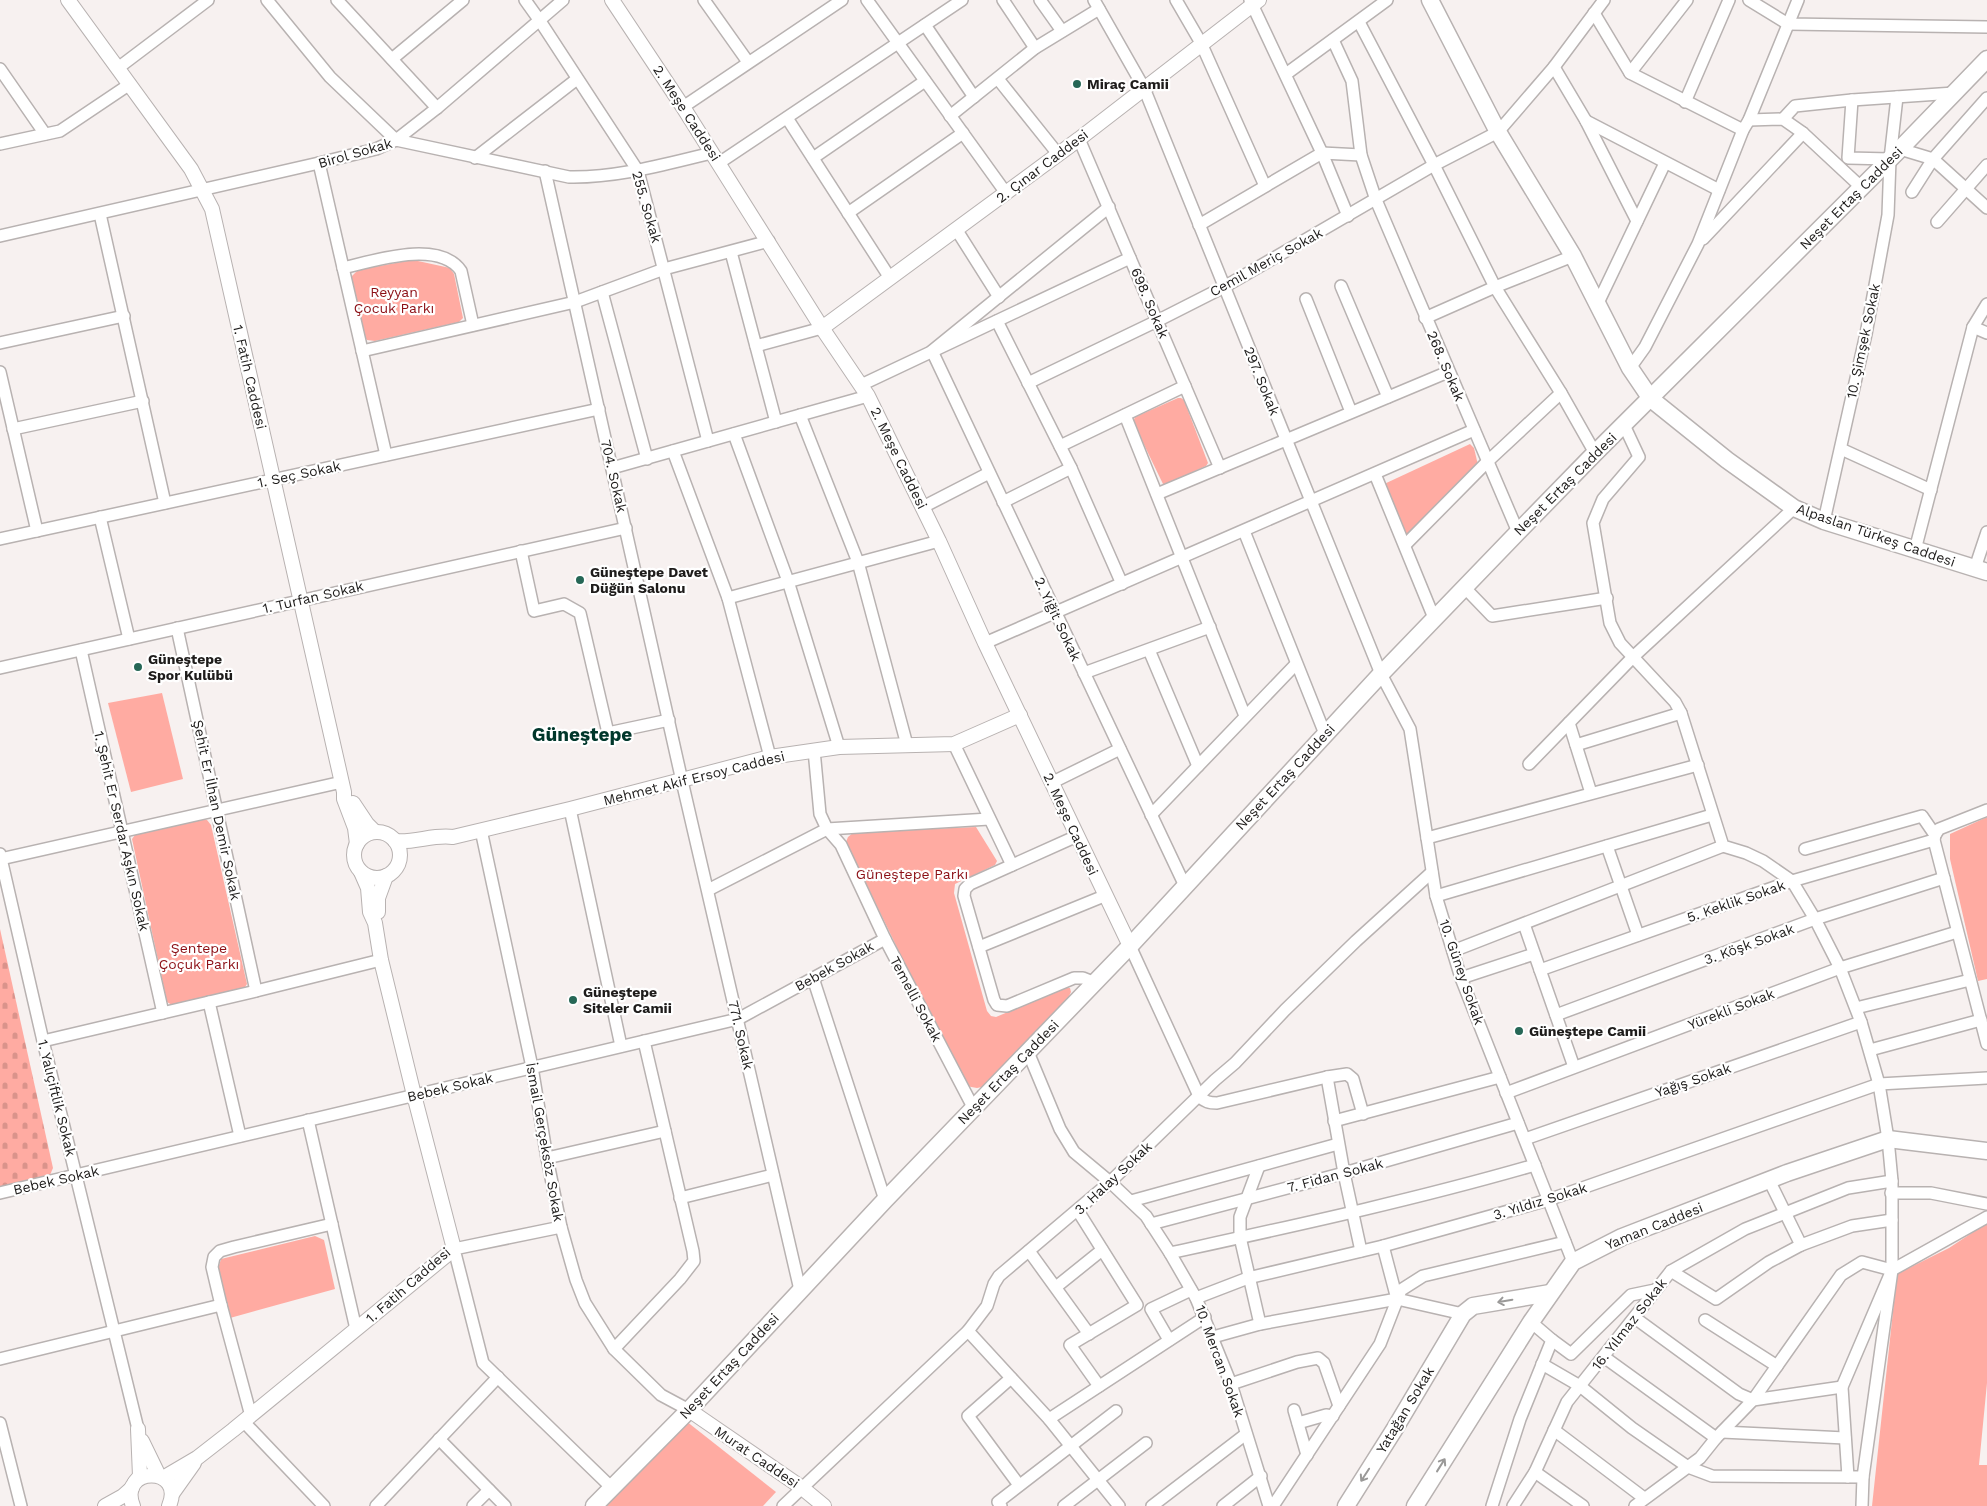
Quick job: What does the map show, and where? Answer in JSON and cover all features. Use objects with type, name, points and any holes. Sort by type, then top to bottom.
[{"type":"main road","name":"Alpaslan Türkeş Caddesi","points":[[1430,0],[1498,132],[1573,256],[1630,368],[1651,399],[1727,460],[1794,508],[1824,520],[1981,570]]},
{"type":"main road","name":"Neşet Ertaş Caddesi","points":[[594,1506],[689,1410],[884,1200],[974,1109],[1093,982],[1130,946],[1434,618],[1595,453],[1895,154],[1987,59]]},
{"type":"main road","name":"Yaman Caddesi","points":[[1415,1506],[1531,1322],[1573,1262],[1622,1236],[1769,1180],[1888,1139],[1987,1150]]},
{"type":"main road","points":[[1462,1314],[1473,1306],[1550,1293]]},
{"type":"main road","name":"Yatağan Sokak","points":[[1346,1506],[1394,1430],[1462,1314]]},
{"type":"street","name":"1. Fatih Caddesi","points":[[68,0],[191,169],[212,209],[343,787],[344,799],[355,828],[357,844]]},
{"type":"street","points":[[118,68],[208,0]]},
{"type":"street","points":[[267,0],[330,77],[396,140],[437,108],[563,0]]},
{"type":"street","points":[[337,0],[437,108]]},
{"type":"street","points":[[392,59],[463,0]]},
{"type":"street","name":"255. Sokak","points":[[525,0],[638,171],[708,441]]},
{"type":"street","name":"2. Meşe Caddesi","points":[[612,0],[684,107],[822,328],[865,391],[923,507],[985,643],[1053,782],[1104,896],[1130,946]]},
{"type":"street","points":[[704,0],[748,62]]},
{"type":"street","points":[[684,107],[842,0]]},
{"type":"street","points":[[867,0],[1006,193]]},
{"type":"street","name":"Birol Sokak","points":[[0,236],[319,163],[376,149],[396,140],[569,177],[638,171],[716,158],[787,118],[962,0]]},
{"type":"street","points":[[1003,0],[1036,48]]},
{"type":"street","points":[[1040,0],[1062,32]]},
{"type":"street","points":[[1176,0],[1201,43],[1265,186]]},
{"type":"street","points":[[1286,74],[1387,0]]},
{"type":"street","points":[[1498,132],[1554,67],[1604,0]]},
{"type":"street","points":[[1630,73],[1686,0]]},
{"type":"street","points":[[1685,102],[1729,0]]},
{"type":"street","points":[[1749,0],[1788,24],[1987,27]]},
{"type":"street","points":[[1630,368],[1645,347],[1698,244],[1798,0]]},
{"type":"street","points":[[1254,1],[1348,216]]},
{"type":"street","name":"2. Çınar Caddesi","points":[[822,328],[1058,154],[1254,1]]},
{"type":"street","points":[[950,116],[1036,48],[1062,32],[1096,4]]},
{"type":"street","name":"297. Sokak","points":[[1096,4],[1144,88],[1381,674]]},
{"type":"street","points":[[1594,13],[1630,73],[1685,102],[1746,125],[1783,119],[1795,106],[1954,93]]},
{"type":"street","points":[[1359,22],[1495,287],[1561,393],[1595,453]]},
{"type":"street","points":[[925,25],[974,97]]},
{"type":"street","name":"268. Sokak","points":[[1333,40],[1352,81],[1361,155],[1376,200],[1518,532]]},
{"type":"street","points":[[1554,67],[1586,121],[1637,221]]},
{"type":"street","points":[[0,69],[45,134]]},
{"type":"street","points":[[475,158],[577,79]]},
{"type":"street","points":[[998,79],[1058,154]]},
{"type":"street","points":[[813,158],[926,81]]},
{"type":"street","points":[[0,144],[60,131],[130,84]]},
{"type":"street","name":"10. Şimşek Sokak","points":[[1824,520],[1866,334],[1888,215],[1895,154],[1897,97]]},
{"type":"street","points":[[1912,192],[1933,159],[1987,98]]},
{"type":"street","points":[[1852,100],[1848,158],[1895,154],[1933,159],[1987,208]]},
{"type":"street","points":[[787,118],[890,278]]},
{"type":"street","points":[[1783,119],[1803,133],[1861,187]]},
{"type":"street","points":[[1586,121],[1719,190]]},
{"type":"street","name":"Cemil Meriç Sokak","points":[[1028,383],[1224,287],[1434,165],[1498,132]]},
{"type":"street","points":[[848,213],[962,133]]},
{"type":"street","points":[[1698,244],[1803,133]]},
{"type":"street","name":"698. Sokak","points":[[1079,138],[1220,468]]},
{"type":"street","points":[[1199,225],[1322,153],[1361,155]]},
{"type":"street","points":[[319,163],[386,455]]},
{"type":"street","points":[[1598,303],[1665,163]]},
{"type":"street","points":[[1936,222],[1987,166]]},
{"type":"street","name":"704. Sokak","points":[[546,172],[682,781]]},
{"type":"street","points":[[932,352],[1108,207]]},
{"type":"street","points":[[100,214],[165,503]]},
{"type":"street","points":[[956,229],[999,297]]},
{"type":"street","points":[[362,351],[575,302],[664,269],[769,241]]},
{"type":"street","points":[[731,252],[776,422]]},
{"type":"street","points":[[343,268],[402,255],[417,254],[448,259],[456,264],[460,271],[473,326]]},
{"type":"street","points":[[1425,318],[1495,287],[1573,256]]},
{"type":"street","points":[[612,468],[800,415],[865,391],[932,352],[1130,258]]},
{"type":"street","points":[[1341,286],[1388,397]]},
{"type":"street","points":[[602,292],[647,458]]},
{"type":"street","points":[[1306,299],[1351,412]]},
{"type":"street","points":[[1915,550],[1973,326],[1987,304]]},
{"type":"street","points":[[0,343],[124,316]]},
{"type":"street","points":[[997,321],[1071,468],[1122,584]]},
{"type":"street","points":[[1973,326],[1987,333]]},
{"type":"street","points":[[756,346],[822,328]]},
{"type":"street","name":"2. Yiğit Sokak","points":[[932,352],[1185,886]]},
{"type":"street","points":[[0,372],[37,531]]},
{"type":"street","points":[[1157,494],[1448,372]]},
{"type":"street","points":[[1060,446],[1185,386]]},
{"type":"street","points":[[1405,545],[1487,462],[1561,393]]},
{"type":"street","points":[[13,429],[143,401]]},
{"type":"street","name":"1. Seç Sokak","points":[[0,539],[599,409]]},
{"type":"street","points":[[800,415],[858,562],[907,745]]},
{"type":"street","points":[[1126,415],[1245,716]]},
{"type":"street","points":[[1624,424],[1639,458],[1602,499],[1593,523],[1610,623],[1620,643],[1675,702],[1681,713],[1723,846]]},
{"type":"street","points":[[985,643],[1474,430]]},
{"type":"street","points":[[734,434],[788,581],[839,747]]},
{"type":"street","points":[[1840,449],[1931,490]]},
{"type":"street","points":[[673,451],[728,598],[770,757]]},
{"type":"street","points":[[1003,502],[1071,468]]},
{"type":"street","points":[[923,507],[989,473]]},
{"type":"street","points":[[1375,474],[1434,618]]},
{"type":"street","points":[[1529,764],[1633,657],[1794,508]]},
{"type":"street","points":[[100,517],[129,639]]},
{"type":"street","name":"1. Turfan Sokak","points":[[0,668],[626,528]]},
{"type":"street","points":[[1244,531],[1325,734]]},
{"type":"street","points":[[1981,570],[1987,532]]},
{"type":"street","points":[[728,598],[939,541]]},
{"type":"street","points":[[521,551],[534,611],[564,604],[580,614],[608,733],[669,720]]},
{"type":"street","points":[[1465,588],[1492,616],[1607,598]]},
{"type":"street","points":[[1084,673],[1210,627]]},
{"type":"street","name":"Şehit Er İlhan Demir Sokak","points":[[177,628],[256,991]]},
{"type":"street","name":"1. Şehit Er Serdar Aşkın Sokak","points":[[80,650],[163,1013]]},
{"type":"street","points":[[1149,650],[1198,766]]},
{"type":"street","points":[[1151,814],[1296,664]]},
{"type":"street","name":"10. Güney Sokak","points":[[1381,674],[1410,729],[1436,896],[1461,978],[1573,1262]]},
{"type":"street","points":[[1576,745],[1681,713]]},
{"type":"street","name":"Mehmet Akif Ersoy Caddesi","points":[[395,841],[416,842],[445,836],[453,837],[682,781],[770,757],[839,747],[954,744],[1020,715]]},
{"type":"street","points":[[1569,723],[1591,793]]},
{"type":"street","points":[[954,744],[1012,865]]},
{"type":"street","points":[[1053,782],[1120,749]]},
{"type":"street","name":"Temelli Sokak","points":[[814,750],[820,814],[828,829],[841,845],[885,939],[974,1109]]},
{"type":"street","points":[[1426,838],[1698,765]]},
{"type":"street","name":"771. Sokak","points":[[682,781],[800,1290]]},
{"type":"street","points":[[0,857],[216,809],[343,787],[367,824],[375,832],[390,836],[395,841],[400,855],[399,862]]},
{"type":"street","points":[[570,809],[621,1046]]},
{"type":"street","name":"5. Keklik Sokak","points":[[1540,970],[1792,881],[1935,838],[1939,829],[1987,810]]},
{"type":"street","points":[[1436,896],[1712,815]]},
{"type":"street","points":[[1805,849],[1922,816],[1935,838],[1957,932],[1987,1044]]},
{"type":"street","points":[[708,890],[828,829],[990,819]]},
{"type":"street","name":"İsmail Gerçeksöz Sokak","points":[[481,830],[532,1068],[561,1227],[576,1280],[585,1304],[614,1349],[662,1394],[689,1410]]},
{"type":"street","points":[[375,832],[368,834],[357,844],[354,859],[368,888],[370,912],[375,923]]},
{"type":"street","points":[[1077,836],[970,884],[965,889],[964,896],[994,1000],[1000,1007],[1007,1006],[1074,978],[1083,978],[1093,982]]},
{"type":"street","points":[[361,872],[373,878],[386,876],[392,873],[399,862],[417,849],[447,841],[453,837]]},
{"type":"street","points":[[1607,846],[1638,935]]},
{"type":"street","points":[[1453,951],[1723,846],[1746,853],[1763,861],[1792,881],[1815,919],[1840,968],[1856,1008],[1879,1084],[1888,1139],[1892,1187],[1892,1270],[1863,1478],[1862,1506]]},
{"type":"street","name":"1. Yalıçiftlik Sokak","points":[[0,857],[113,1332],[138,1429]]},
{"type":"street","name":"3. Halay Sokak","points":[[783,1506],[968,1331],[987,1306],[991,1290],[999,1276],[1110,1182],[1198,1096],[1235,1063],[1285,1010],[1356,941],[1432,872]]},
{"type":"street","points":[[375,923],[378,898],[386,876]]},
{"type":"street","name":"3. Köşk Sokak","points":[[1556,1015],[1815,919],[1944,878]]},
{"type":"street","points":[[978,947],[1104,896]]},
{"type":"street","name":"1. Fatih Caddesi","points":[[197,1458],[454,1249],[381,960],[375,923]]},
{"type":"street","points":[[1524,924],[1574,1068]]},
{"type":"street","name":"Yürekli Sokak","points":[[1506,1093],[1840,968],[1957,932]]},
{"type":"street","name":"Bebek Sokak","points":[[0,1193],[738,1019],[885,939]]},
{"type":"street","points":[[1130,946],[1198,1096],[1206,1102],[1218,1103],[1347,1074],[1353,1079],[1363,1114]]},
{"type":"street","points":[[1461,978],[1534,954]]},
{"type":"street","points":[[43,1041],[381,960]]},
{"type":"street","points":[[813,978],[884,1200]]},
{"type":"street","points":[[1856,1008],[1970,980]]},
{"type":"street","points":[[209,1002],[240,1136]]},
{"type":"street","points":[[1870,1050],[1981,1020]]},
{"type":"street","name":"Yağış Sokak","points":[[1525,1139],[1861,1022]]},
{"type":"street","points":[[614,1349],[680,1279],[694,1261],[644,1041]]},
{"type":"street","name":"10. Mercan Sokak","points":[[1028,1052],[1060,1128],[1074,1152],[1131,1201],[1151,1224],[1193,1294],[1205,1317],[1231,1384],[1261,1476],[1268,1506]]},
{"type":"street","points":[[1327,1077],[1338,1144],[1361,1251]]},
{"type":"street","points":[[1334,1121],[1500,1077]]},
{"type":"street","name":"3. Yıldız Sokak","points":[[1169,1340],[1151,1309],[1193,1294],[1248,1278],[1383,1246],[1548,1200],[1879,1084],[1987,1078]]},
{"type":"street","points":[[308,1120],[356,1330]]},
{"type":"street","name":"7. Fidan Sokak","points":[[1151,1224],[1344,1173],[1518,1122]]},
{"type":"street","points":[[547,1158],[665,1131]]},
{"type":"street","points":[[1131,1201],[1338,1144]]},
{"type":"street","points":[[1170,1253],[1352,1214],[1535,1165]]},
{"type":"street","points":[[1259,1166],[1240,1217],[1240,1237],[1260,1324]]},
{"type":"street","points":[[680,1198],[774,1175]]},
{"type":"street","points":[[1769,1180],[1801,1244]]},
{"type":"street","name":"16. Yılmaz Sokak","points":[[1514,1506],[1535,1472],[1567,1402],[1636,1318],[1671,1271],[1745,1229],[1848,1188],[1892,1187],[1987,1204]]},
{"type":"street","points":[[1078,1211],[1137,1306],[1070,1345],[1099,1386]]},
{"type":"street","points":[[1848,1477],[1842,1387],[1892,1270],[1987,1217]]},
{"type":"street","points":[[1671,1271],[1716,1299],[1770,1262],[1801,1244],[1852,1226],[1892,1220]]},
{"type":"street","points":[[324,1506],[247,1419],[212,1267],[214,1257],[220,1251],[332,1224]]},
{"type":"street","points":[[561,1227],[454,1249],[483,1363],[612,1488]]},
{"type":"street","points":[[1273,1506],[1380,1344],[1401,1290],[1423,1276],[1565,1242]]},
{"type":"street","points":[[1383,1246],[1397,1299]]},
{"type":"street","points":[[1056,1288],[1102,1250]]},
{"type":"street","points":[[1029,1251],[1089,1334]]},
{"type":"street","points":[[1554,1430],[1641,1504],[1700,1458],[1753,1400],[1842,1275],[1862,1262],[1892,1270]]},
{"type":"street","points":[[1531,1322],[1571,1354],[1631,1295],[1655,1290]]},
{"type":"street","points":[[1213,1337],[1260,1324],[1397,1299],[1462,1314]]},
{"type":"street","points":[[0,1359],[221,1305]]},
{"type":"street","points":[[1049,1419],[1205,1317]]},
{"type":"street","points":[[1636,1318],[1739,1394],[1753,1400],[1842,1387]]},
{"type":"street","points":[[1705,1320],[1777,1366]]},
{"type":"street","points":[[968,1331],[1049,1419],[1119,1506]]},
{"type":"street","points":[[1497,1504],[1520,1419],[1538,1379],[1552,1340]]},
{"type":"street","points":[[1604,1357],[1719,1435],[1845,1438]]},
{"type":"street","points":[[1231,1384],[1298,1362],[1318,1358],[1324,1363],[1336,1411]]},
{"type":"street","points":[[1542,1364],[1580,1386],[1632,1428],[1688,1468],[1712,1476],[1863,1478]]},
{"type":"street","points":[[376,1506],[498,1377]]},
{"type":"street","points":[[1011,1378],[968,1416],[1019,1485]]},
{"type":"street","name":"Murat Caddesi","points":[[689,1410],[801,1487],[824,1506]]},
{"type":"street","points":[[1294,1410],[1307,1455]]},
{"type":"street","points":[[1001,1506],[998,1502],[1116,1411]]},
{"type":"street","points":[[1298,1423],[1336,1411]]},
{"type":"street","points":[[0,1423],[21,1506]]},
{"type":"street","points":[[138,1429],[146,1451],[161,1477],[168,1483],[171,1500]]},
{"type":"street","points":[[134,1506],[131,1500],[134,1485],[140,1476],[138,1429]]},
{"type":"street","points":[[1152,1506],[1246,1434]]},
{"type":"street","points":[[439,1439],[505,1506]]},
{"type":"street","points":[[1064,1506],[1146,1443]]},
{"type":"street","points":[[105,1506],[123,1496],[146,1475],[161,1477],[197,1458]]},
{"type":"street","points":[[171,1500],[197,1458]]},
{"type":"street","points":[[1535,1472],[1583,1506]]},
{"type":"street","points":[[1223,1506],[1261,1476]]},
{"type":"street","points":[[473,1506],[489,1490]]},
{"type":"green space","name":"Reyyan Çocuk Parkı","points":[[406,261],[418,261],[450,268],[454,274],[463,318],[459,322],[375,341],[367,340],[364,336],[351,277],[358,270]]},
{"type":"green space","points":[[1178,398],[1184,400],[1208,463],[1206,466],[1167,484],[1163,484],[1133,422],[1135,417]]},
{"type":"green space","points":[[1470,444],[1474,448],[1478,465],[1408,534],[1402,532],[1382,485]]},
{"type":"green space","points":[[162,693],[183,779],[131,792],[108,703]]},
{"type":"green space","points":[[1987,817],[1987,979],[1978,981],[1950,859],[1950,834]]},
{"type":"green space","name":"Şentepe Çoçuk Parkı","points":[[202,819],[207,820],[211,825],[247,984],[245,987],[172,1005],[167,1002],[132,839],[135,835]]},
{"type":"green space","name":"Güneştepe Parkı","points":[[976,827],[997,861],[995,865],[955,884],[954,893],[987,1011],[991,1016],[996,1017],[1065,988],[1070,988],[1071,992],[1068,998],[982,1087],[977,1088],[966,1086],[961,1080],[846,842],[848,837],[854,832]]},
{"type":"green space","points":[[0,929],[53,1168],[50,1175],[0,1187]]},
{"type":"green space","points":[[1987,1223],[1987,1383],[1979,1465],[1987,1465],[1987,1506],[1872,1506],[1897,1274],[1949,1248]]},
{"type":"green space","points":[[315,1236],[324,1240],[335,1289],[230,1318],[217,1272],[221,1259]]},
{"type":"green space","points":[[686,1421],[776,1492],[763,1506],[605,1506]]},
{"type":"place","name":"Miraç Camii","points":[[1077,84]]},
{"type":"place","name":"Güneştepe Davet Düğün Salonu","points":[[580,580]]},
{"type":"place","name":"Güneştepe Spor Kulübü","points":[[138,667]]},
{"type":"place","name":"Güneştepe Siteler Camii","points":[[573,1000]]},
{"type":"place","name":"Güneştepe Camii","points":[[1519,1031]]},
{"type":"district","name":"Güneştepe","points":[[582,734]]}]
